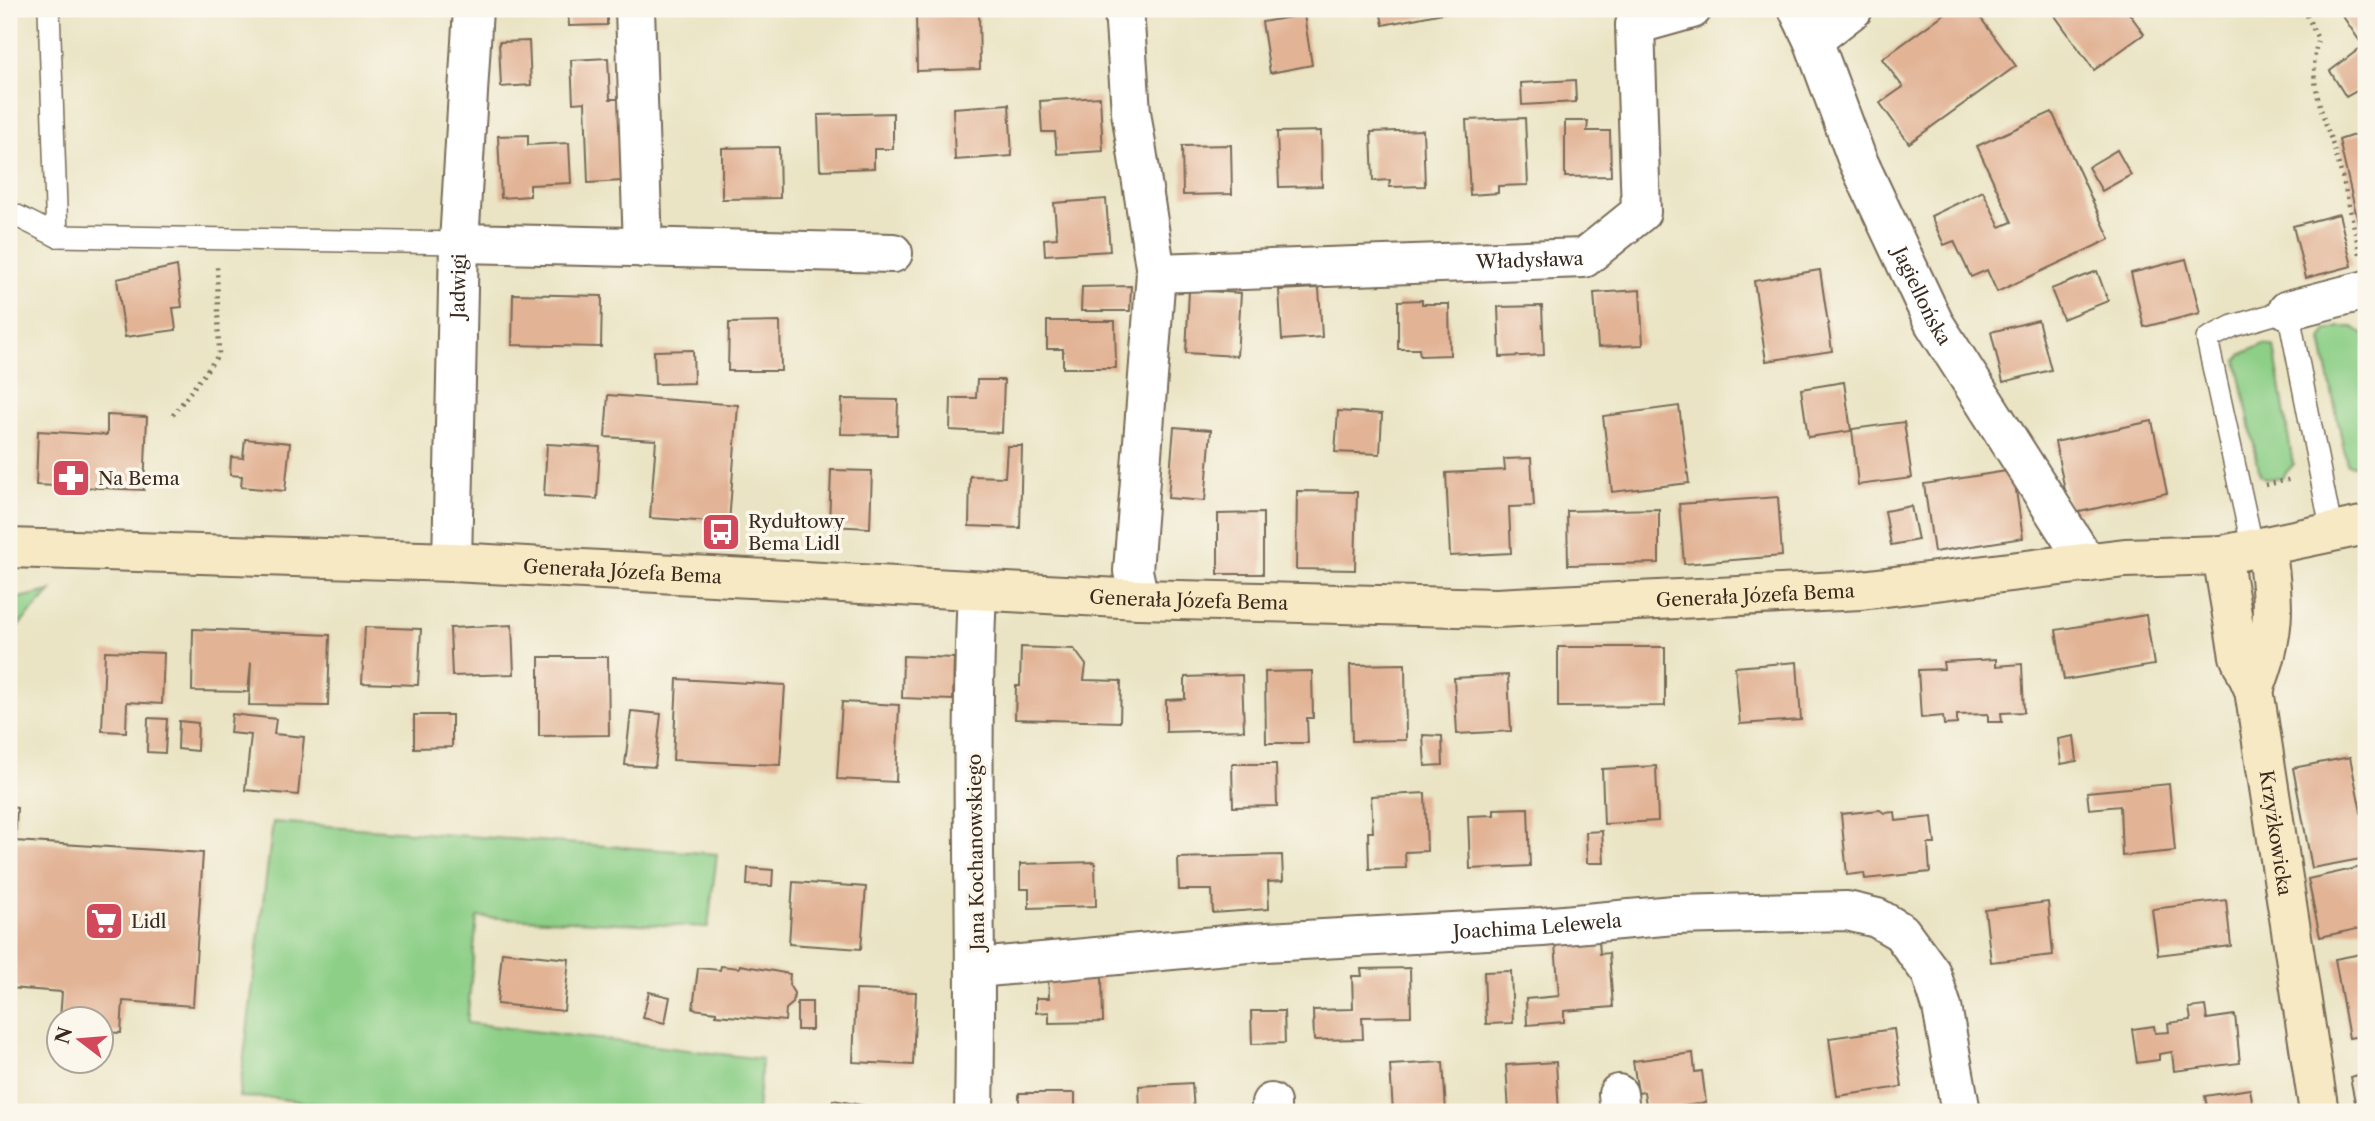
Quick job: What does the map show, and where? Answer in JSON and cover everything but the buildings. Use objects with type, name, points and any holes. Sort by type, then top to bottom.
[{"type":"street","name":"Jadwigi","points":[[452,562],[459,243],[473,9]]},
{"type":"street","points":[[635,9],[643,248]]},
{"type":"street","points":[[1124,9],[1131,112],[1156,273],[1133,570],[1139,599]]},
{"type":"street","name":"Władysława","points":[[1156,273],[1584,258],[1641,212],[1634,25],[1692,9]]},
{"type":"street","points":[[1805,24],[1853,9]]},
{"type":"street","name":"Jagiellońska","points":[[1805,24],[1857,159],[1934,323],[2087,563]]},
{"type":"street","points":[[459,243],[893,253]]},
{"type":"street","points":[[2288,310],[2365,278]]},
{"type":"street","name":"Generała Józefa Bema","points":[[9,548],[452,562],[1139,599],[1496,608],[1861,590],[2125,558],[2247,550],[2349,529]]},
{"type":"street","name":"Krzyżkowicka","points":[[2247,550],[2239,656],[2254,690],[2319,1112]]},
{"type":"street","name":"Jana Kochanowskiego","points":[[974,1112],[977,968],[974,655],[977,591]]},
{"type":"street","name":"Joachima Lelewela","points":[[977,968],[1248,943],[1542,928],[1674,915],[1847,911],[1877,918],[1901,932],[1931,974],[1942,1007],[1961,1112]]},
{"type":"lane","points":[[49,9],[57,236]]},
{"type":"lane","points":[[9,212],[57,236],[459,243]]},
{"type":"lane","points":[[2247,550],[2207,339],[2233,326],[2288,310],[2349,529]]},
{"type":"path","points":[[2304,9],[2318,39],[2312,60],[2319,108],[2334,149],[2365,278]]},
{"type":"path","points":[[173,415],[219,354],[216,240]]},
{"type":"green space","points":[[2353,327],[2366,337],[2366,463],[2361,466],[2347,464],[2321,340],[2326,331]]},
{"type":"green space","points":[[2264,344],[2274,347],[2293,465],[2282,477],[2266,479],[2260,475],[2237,360],[2242,354]]},
{"type":"green space","points":[[51,591],[9,636],[9,600]]},
{"type":"green space","points":[[273,822],[717,854],[708,927],[477,917],[467,1023],[762,1059],[757,1112],[372,1112],[274,1098],[239,1097]]},
{"type":"place","name":"Na Bema","points":[[71,478]]},
{"type":"place","name":"Rydułtowy Bema Lidl","points":[[721,532]]},
{"type":"place","name":"Lidl","points":[[104,921]]}]
